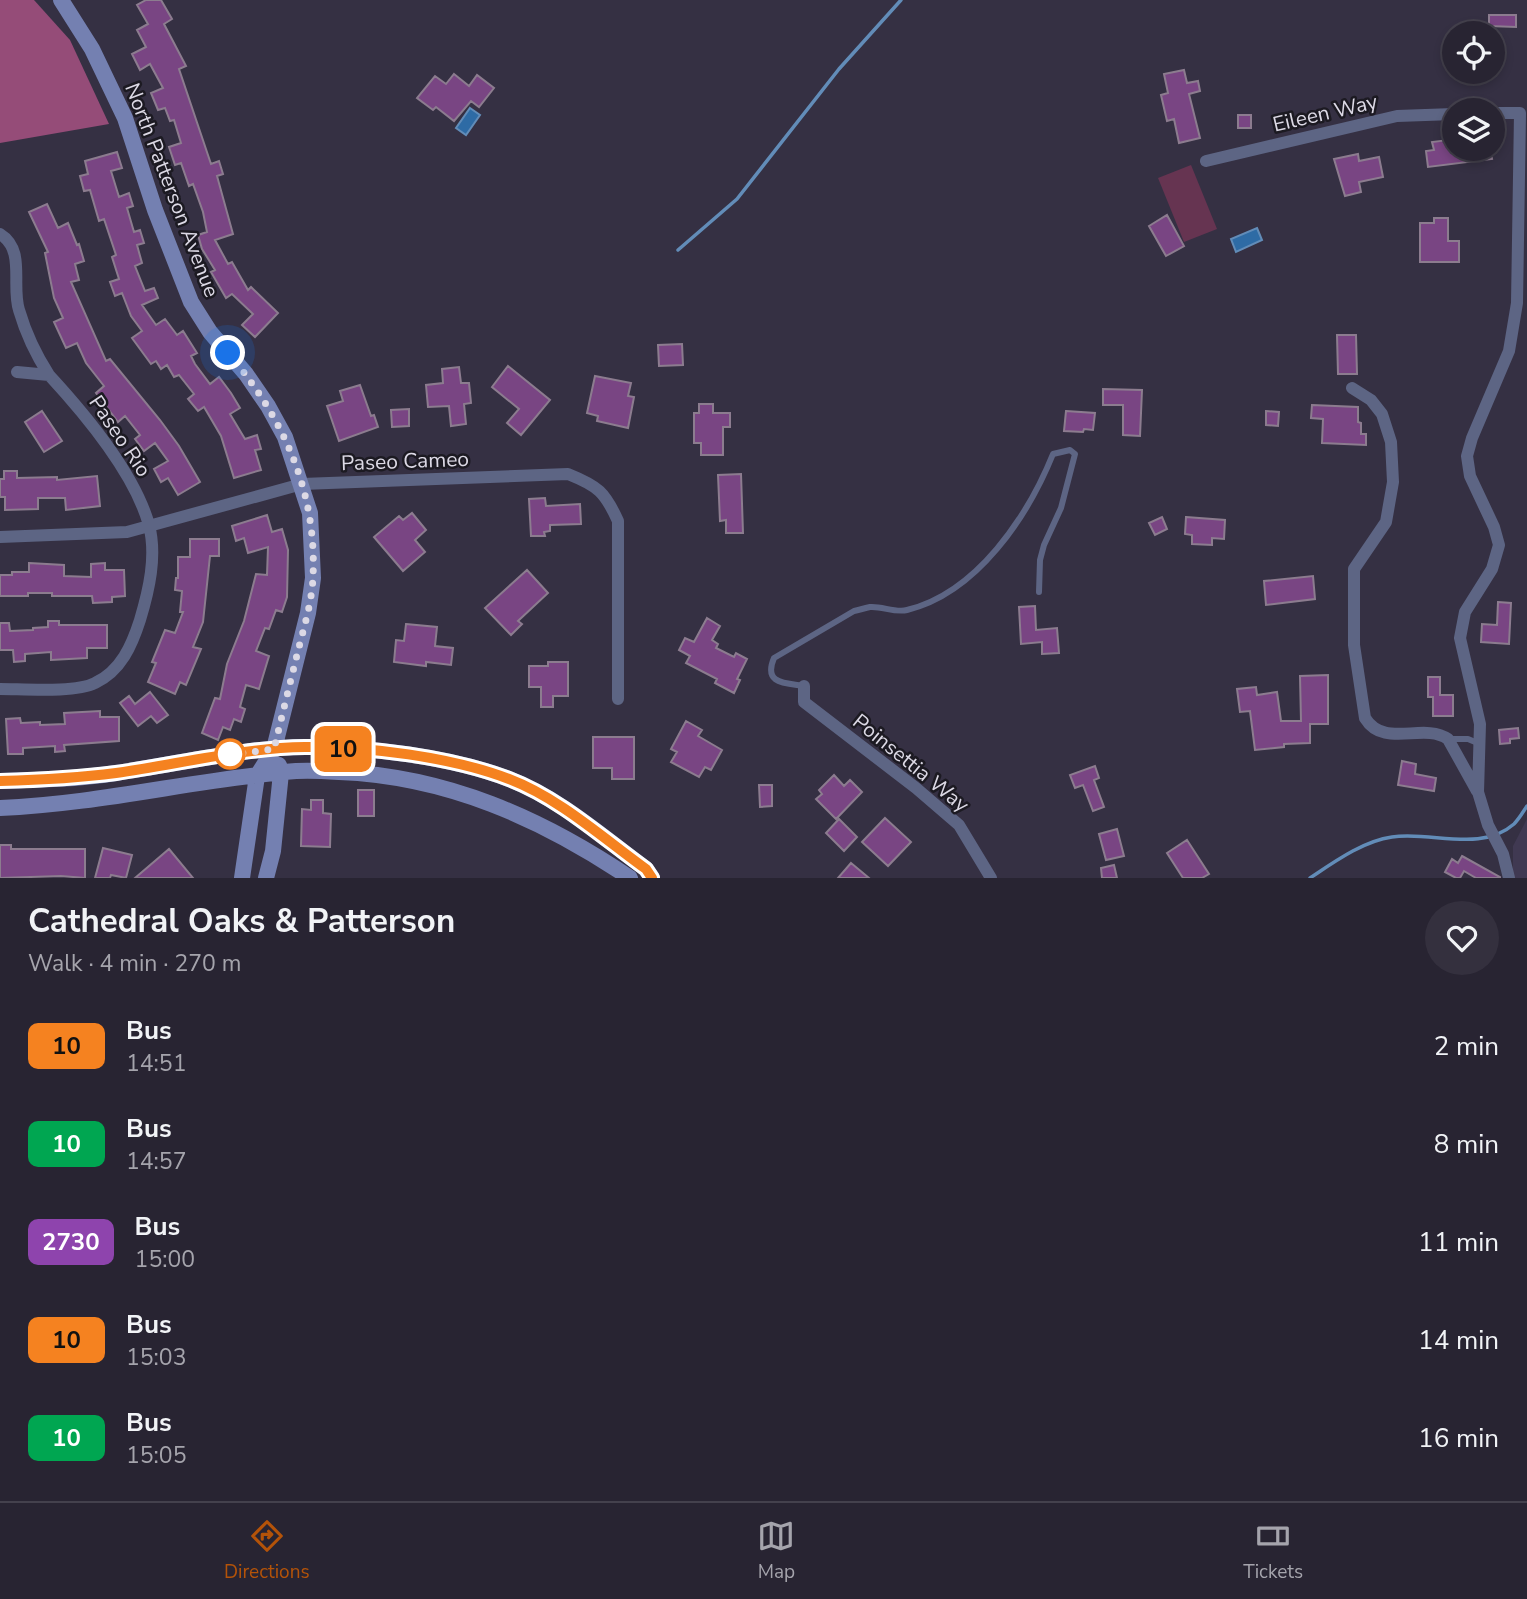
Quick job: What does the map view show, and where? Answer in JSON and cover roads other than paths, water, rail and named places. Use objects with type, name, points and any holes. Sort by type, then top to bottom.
[{"type":"main road","name":"North Patterson Avenue","points":[[61,0],[92,49],[125,118],[155,210],[191,302],[268,406],[285,438],[310,513],[313,578],[308,613],[274,749],[257,776],[242,878]]},
{"type":"main road","points":[[0,781],[61,779],[116,773],[274,749],[306,747],[410,755],[452,762],[510,779],[563,808],[646,869],[652,878]]},
{"type":"main road","points":[[266,878],[273,851],[281,773],[274,749]]},
{"type":"main road","points":[[0,808],[83,801],[299,771],[400,777],[484,800],[555,831],[629,878]]},
{"type":"street","points":[[1478,792],[1480,724],[1460,638],[1465,612],[1492,569],[1499,545],[1494,527],[1471,476],[1467,456],[1509,351],[1517,303],[1520,113],[1505,113]]},
{"type":"street","name":"Eileen Way","points":[[1206,162],[1397,116],[1442,114]]},
{"type":"street","name":"Paseo Rio","points":[[0,234],[15,250],[18,307],[36,355],[49,375],[85,415],[133,486],[149,526],[151,572],[145,606],[129,649],[116,669],[95,684],[78,688],[0,689]]},
{"type":"street","points":[[16,372],[49,375]]},
{"type":"street","points":[[1353,388],[1371,400],[1382,414],[1391,442],[1393,482],[1387,522],[1354,569],[1354,645],[1362,707],[1371,728],[1392,735],[1441,734],[1448,739],[1478,792],[1488,825],[1503,854],[1510,878]]},
{"type":"street","name":"Paseo Cameo","points":[[0,537],[127,532],[302,484],[568,474],[593,484],[607,498],[618,521],[618,699]]},
{"type":"street","name":"Poinsettia Way","points":[[804,686],[804,702],[916,788],[959,825],[991,878]]},
{"type":"lane","points":[[804,686],[778,682],[771,670],[774,658],[854,611],[869,607],[903,611],[943,596],[960,584],[1001,542],[1042,481],[1053,454],[1070,450],[1075,454],[1072,468],[1061,508],[1044,545],[1040,561],[1039,592]]},
{"type":"lane","points":[[1448,739],[1468,739],[1480,744]]},
{"type":"water","points":[[470,108],[480,115],[466,135],[456,128]]},
{"type":"water","points":[[1257,228],[1262,240],[1236,252],[1231,239]]},
{"type":"waterway","points":[[678,250],[737,199],[839,69],[901,0]]},
{"type":"waterway","points":[[1310,878],[1349,853],[1381,839],[1407,836],[1471,839],[1501,833],[1514,824],[1527,806]]}]
